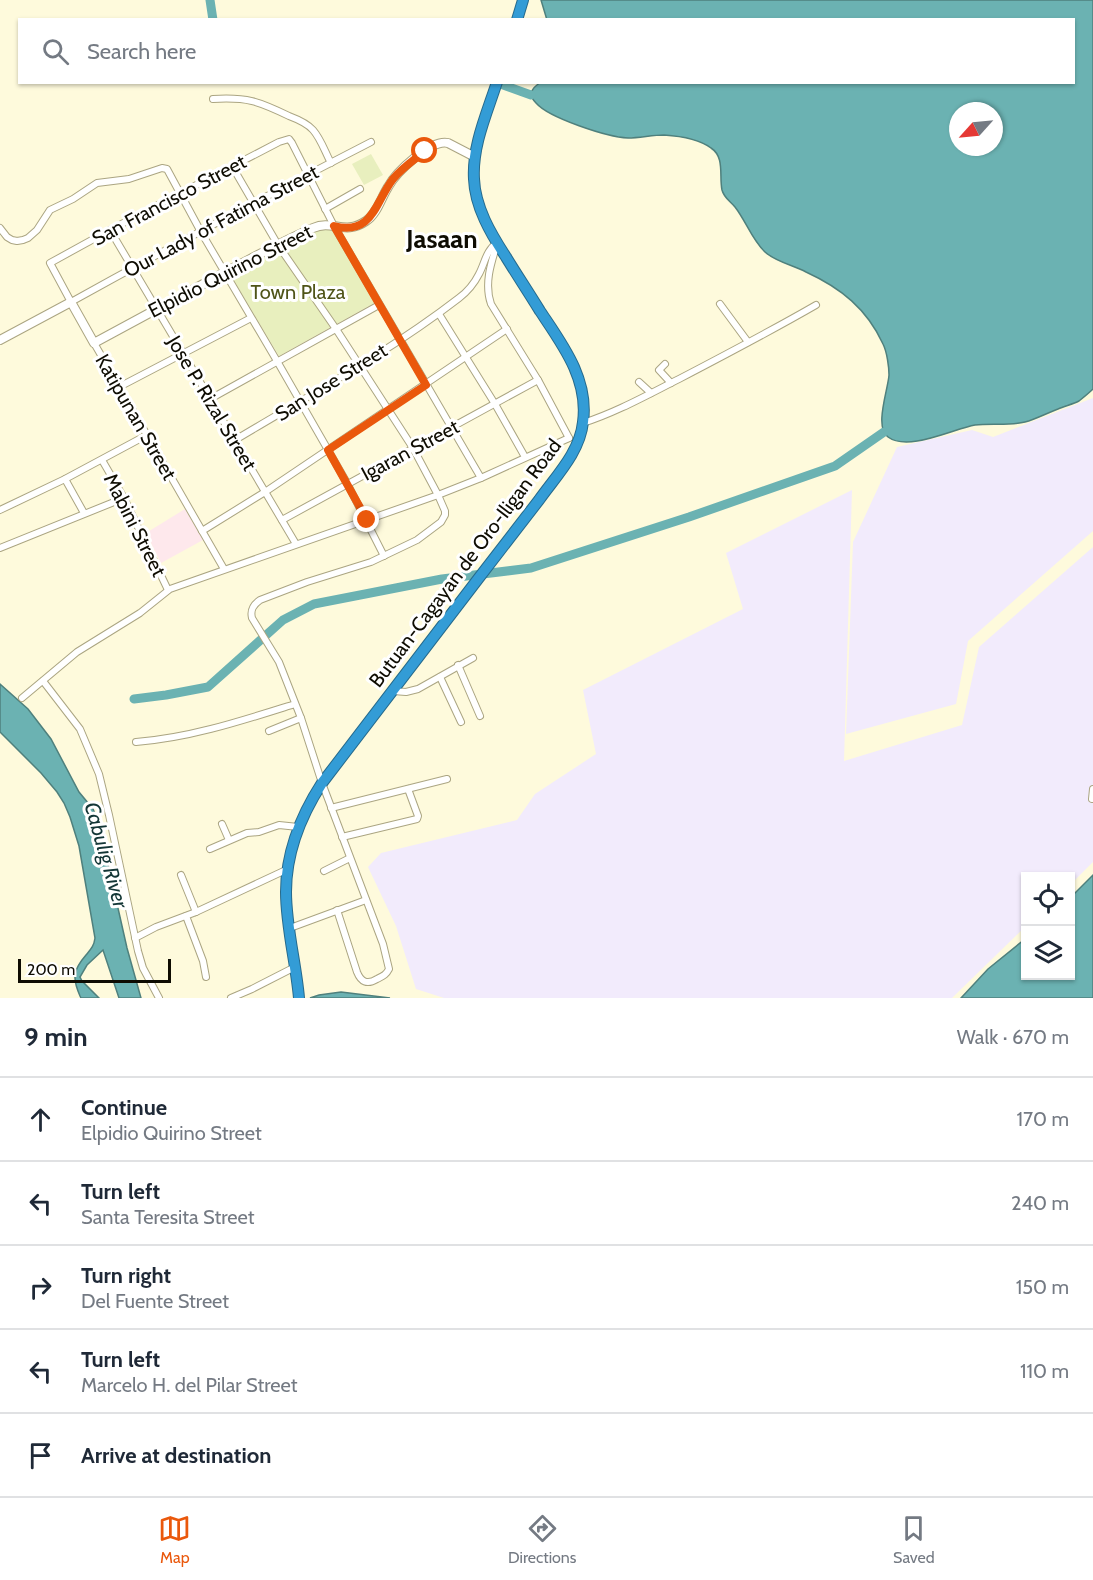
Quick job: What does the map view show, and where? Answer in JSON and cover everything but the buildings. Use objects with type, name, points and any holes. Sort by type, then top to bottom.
[{"type":"highway","points":[[518,18],[523,0]]},
{"type":"highway","name":"Butuan-Cagayan de Oro-Iligan Road","points":[[299,998],[286,893],[292,845],[298,827],[322,783],[570,458],[574,440],[583,423],[583,394],[573,365],[559,339],[497,243],[476,197],[475,157],[480,133],[496,84]]},
{"type":"street","points":[[213,99],[249,99],[302,122],[315,132],[331,163]]},
{"type":"street","name":"San Francisco Street","points":[[50,263],[279,142],[289,139],[292,142],[309,175]]},
{"type":"street","name":"Our Lady of Fatima Street","points":[[71,302],[370,142]]},
{"type":"street","name":"Elpidio Quirino Street","points":[[94,343],[315,227],[327,225],[347,229],[368,220],[400,171],[434,145],[448,143],[475,157]]},
{"type":"street","points":[[232,166],[278,245],[360,365],[413,448],[445,511],[441,522],[417,540],[371,562],[306,582],[260,600],[252,607],[251,614],[279,662],[301,718],[331,808],[383,944],[389,969],[386,974],[371,983],[364,982],[358,975],[337,910]]},
{"type":"street","points":[[0,228],[7,237],[17,241],[23,240],[37,230],[50,210],[73,199],[97,183],[129,179],[162,168],[170,172],[201,232],[347,483],[384,556]]},
{"type":"street","points":[[309,175],[334,226],[481,478]]},
{"type":"street","points":[[326,209],[360,189]]},
{"type":"street","name":"Jose P. Rizal Street","points":[[110,230],[296,544]]},
{"type":"street","points":[[22,698],[77,652],[140,613],[168,590],[438,495],[525,457],[574,440],[491,304],[488,285],[497,243]]},
{"type":"street","name":"San Jose Street","points":[[235,440],[360,365],[439,314],[471,287],[490,249],[497,243]]},
{"type":"street","points":[[492,260],[507,259]]},
{"type":"street","name":"Katipunan Street","points":[[50,263],[224,569]]},
{"type":"street","points":[[0,340],[71,302]]},
{"type":"street","points":[[720,304],[748,342]]},
{"type":"street","points":[[210,399],[379,305]]},
{"type":"street","points":[[583,423],[614,411],[671,383],[816,305]]},
{"type":"street","points":[[439,314],[525,457]]},
{"type":"street","points":[[119,387],[252,318]]},
{"type":"street","points":[[202,531],[265,492],[507,329]]},
{"type":"street","points":[[665,364],[660,372],[671,383]]},
{"type":"street","name":"Igaran Street","points":[[282,520],[538,380]]},
{"type":"street","points":[[639,382],[651,393]]},
{"type":"street","points":[[0,510],[65,479],[147,435]]},
{"type":"street","name":"Mabini Street","points":[[102,460],[124,498],[168,590]]},
{"type":"street","points":[[65,479],[84,513]]},
{"type":"street","points":[[0,548],[124,498]]},
{"type":"street","points":[[392,690],[412,691],[473,658]]},
{"type":"street","points":[[458,665],[480,716]]},
{"type":"street","points":[[440,677],[461,722]]},
{"type":"street","points":[[43,681],[80,729],[99,774],[110,815],[135,939],[143,968],[159,998]]},
{"type":"street","points":[[136,742],[196,732],[295,704]]},
{"type":"street","points":[[268,731],[301,718]]},
{"type":"street","points":[[331,808],[447,779]]},
{"type":"street","points":[[342,837],[417,819],[408,789]]},
{"type":"street","points":[[1092,799],[1093,789]]},
{"type":"street","points":[[222,824],[229,840]]},
{"type":"street","points":[[210,849],[247,833],[259,832],[279,825],[298,827]]},
{"type":"street","points":[[324,871],[350,858]]},
{"type":"street","points":[[135,939],[156,927],[196,912],[288,869]]},
{"type":"street","points":[[181,875],[196,912]]},
{"type":"street","points":[[290,928],[366,900]]},
{"type":"street","points":[[186,916],[203,961],[206,977]]},
{"type":"street","points":[[231,998],[297,970]]},
{"type":"shaded area","points":[[1093,398],[1093,531],[968,641],[956,704],[846,734],[853,542],[897,447],[972,430],[993,437]]},
{"type":"shaded area","points":[[852,490],[844,761],[962,725],[979,647],[1093,547],[1093,862],[1075,880],[1075,872],[1021,872],[1021,931],[952,998],[444,998],[416,989],[396,926],[368,867],[381,853],[517,820],[535,794],[596,754],[583,690],[743,609],[726,553]]},
{"type":"shaded area","points":[[185,509],[203,540],[161,563],[146,533]]},
{"type":"green space","points":[[371,154],[383,175],[364,185],[352,164]]},
{"type":"green space","name":"Town Plaza","points":[[319,229],[332,230],[374,303],[279,356],[230,274]]},
{"type":"water","points":[[541,0],[1093,0],[1093,389],[1079,401],[1025,422],[975,425],[919,441],[897,441],[888,437],[884,432],[882,417],[889,368],[887,355],[877,332],[861,310],[831,285],[774,258],[760,247],[739,212],[723,193],[720,162],[711,148],[701,142],[682,137],[664,135],[628,138],[593,130],[553,115],[536,103],[531,94],[539,84],[1075,84],[1075,18],[546,18]]},
{"type":"water","name":"Cabulig River","points":[[0,684],[28,709],[51,739],[79,792],[93,809],[99,824],[127,948],[141,998],[119,998],[103,950],[87,965],[80,977],[99,998],[81,998],[80,996],[75,979],[76,970],[92,947],[95,938],[79,846],[70,817],[57,792],[0,732]]},
{"type":"water","points":[[1093,875],[1093,998],[961,998],[988,969],[1021,942],[1021,980],[1075,980],[1075,893]]},
{"type":"water","points":[[341,992],[390,998],[310,998]]},
{"type":"waterway","points":[[210,0],[213,18]]},
{"type":"waterway","points":[[501,84],[531,95]]},
{"type":"waterway","points":[[134,699],[208,687],[283,620],[314,604],[442,579],[531,568],[689,517],[835,466],[884,432]]},
{"type":"district","name":"Jasaan","points":[[442,239]]},
{"type":"route","points":[[367,520],[328,450],[426,385],[334,226],[347,229],[368,220],[393,179],[425,151]]}]
